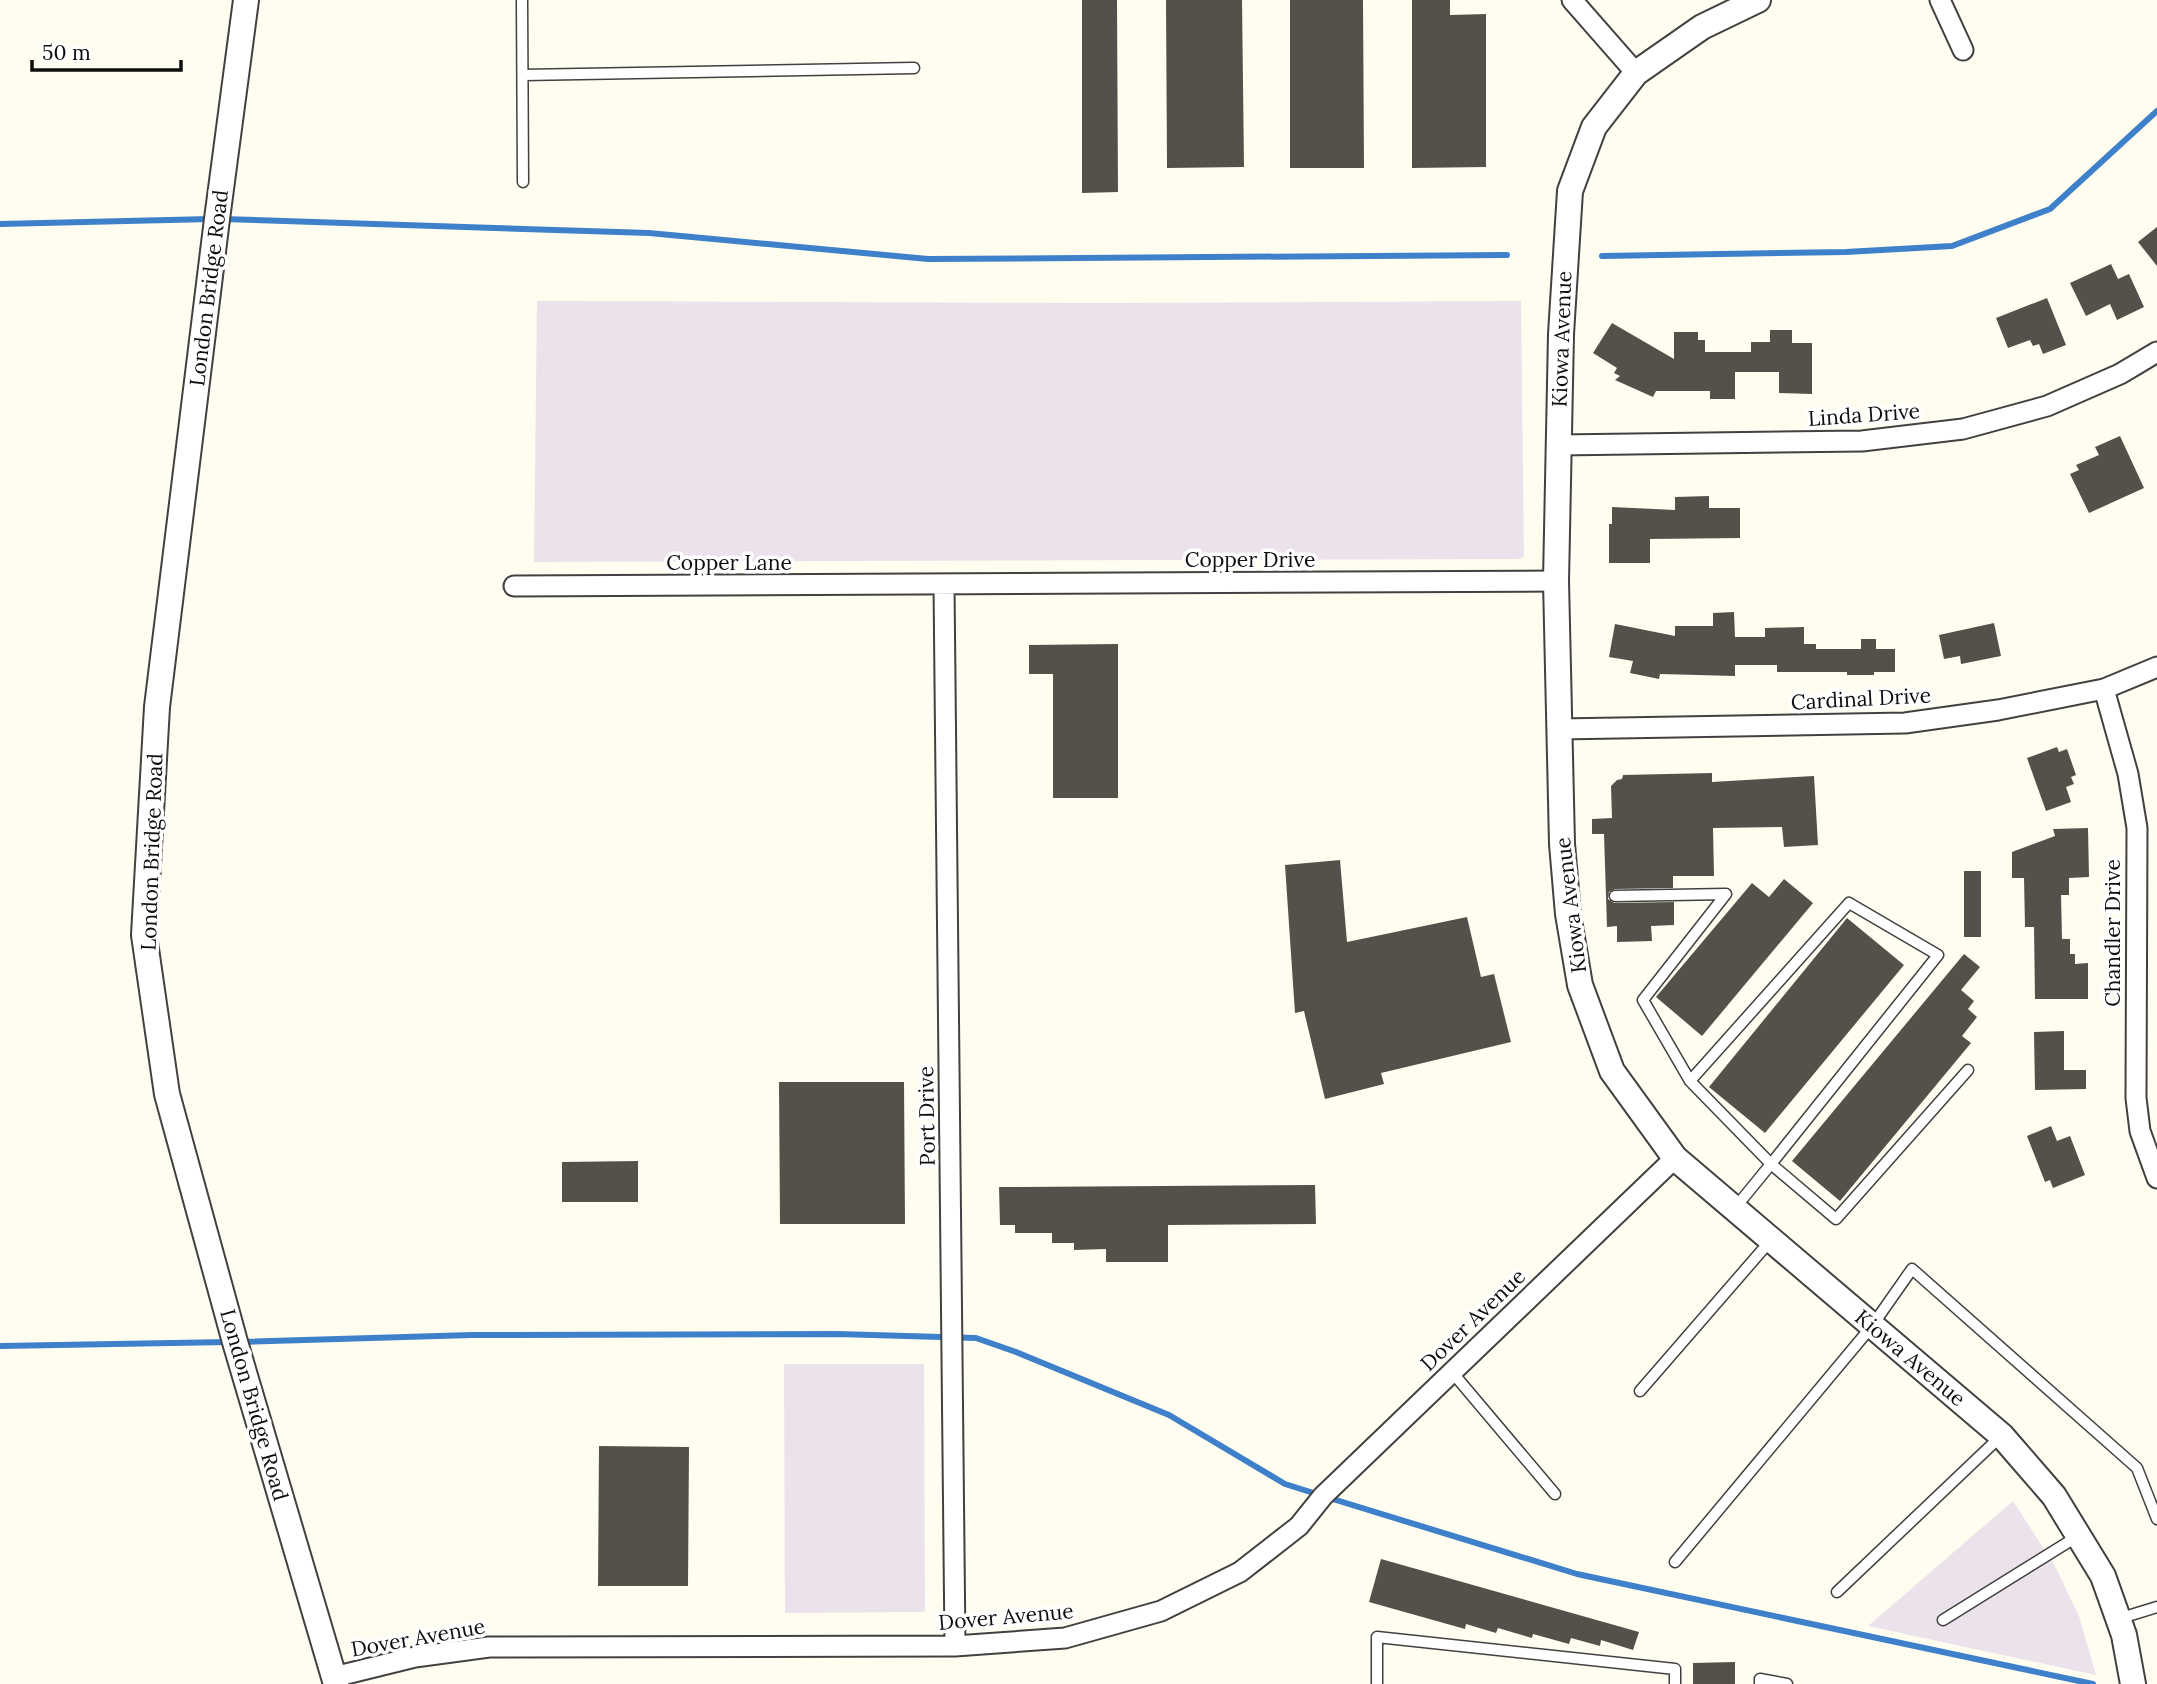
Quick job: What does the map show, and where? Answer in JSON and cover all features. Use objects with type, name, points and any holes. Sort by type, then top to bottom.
[{"type":"street","name":"London Bridge Road","points":[[246,0],[158,707],[144,935],[167,1094],[235,1342],[335,1681]]},
{"type":"street","points":[[1572,0],[1636,73]]},
{"type":"street","name":"Kiowa Avenue","points":[[1758,0],[1702,27],[1636,73],[1594,127],[1570,191],[1561,334],[1556,581],[1562,844],[1568,914],[1580,985],[1612,1071],[1675,1158],[2002,1436],[2054,1496],[2102,1576],[2124,1635],[2133,1684]]},
{"type":"street","points":[[1940,0],[1963,50]]},
{"type":"street","name":"Linda Drive","points":[[1558,445],[1862,441],[1963,429],[2047,406],[2120,374],[2157,352]]},
{"type":"street","name":"Copper Drive","points":[[944,585],[1556,581]]},
{"type":"street","name":"Copper Lane","points":[[514,586],[944,585]]},
{"type":"street","name":"Port Drive","points":[[944,585],[954,1646]]},
{"type":"street","name":"Cardinal Drive","points":[[1559,729],[1905,723],[1998,710],[2104,690],[2157,667]]},
{"type":"street","name":"Chandler Drive","points":[[2104,690],[2128,774],[2137,828],[2136,1098],[2140,1130],[2157,1178]]},
{"type":"street","name":"Dover Avenue","points":[[335,1681],[415,1657],[489,1647],[954,1646],[1065,1638],[1161,1611],[1240,1572],[1299,1526],[1323,1496],[1675,1158]]},
{"type":"lane","points":[[522,0],[523,182]]},
{"type":"lane","points":[[523,75],[914,68]]},
{"type":"lane","points":[[1615,896],[1726,894],[1643,1000],[1690,1080],[1771,1164],[1836,1219],[1968,1070]]},
{"type":"lane","points":[[1690,1080],[1849,903],[1938,955],[1735,1208]]},
{"type":"lane","points":[[1640,1391],[1772,1240]]},
{"type":"lane","points":[[1675,1562],[1872,1326],[1912,1269],[2137,1468],[2157,1519]]},
{"type":"lane","points":[[1452,1373],[1555,1494]]},
{"type":"lane","points":[[1837,1592],[2002,1436]]},
{"type":"lane","points":[[1942,1620],[2079,1536]]},
{"type":"lane","points":[[2118,1619],[2157,1607]]},
{"type":"lane","points":[[1377,1684],[1377,1637],[1675,1670],[1675,1684]]},
{"type":"lane","points":[[1760,1684],[1760,1679],[1787,1684]]},
{"type":"shaded area","points":[[537,301],[1521,301],[1524,557],[534,562]]},
{"type":"shaded area","points":[[784,1364],[924,1364],[925,1612],[785,1613]]},
{"type":"shaded area","points":[[2013,1501],[2055,1566],[2079,1616],[2096,1675],[1868,1626]]},
{"type":"building","points":[[1082,0],[1117,0],[1118,192],[1082,193]]},
{"type":"building","points":[[1166,0],[1242,0],[1244,167],[1167,168]]},
{"type":"building","points":[[1290,0],[1363,0],[1364,168],[1290,168]]},
{"type":"building","points":[[1412,0],[1450,0],[1450,15],[1486,14],[1486,167],[1412,168]]},
{"type":"building","points":[[2157,227],[2157,266],[2138,242]]},
{"type":"building","points":[[2111,264],[2118,279],[2129,274],[2144,307],[2117,320],[2110,304],[2086,316],[2070,283]]},
{"type":"building","points":[[2047,298],[2066,345],[2043,354],[2039,344],[2033,346],[2030,340],[2008,348],[1996,318]]},
{"type":"building","points":[[1612,323],[1674,359],[1674,332],[1698,332],[1698,340],[1705,340],[1705,352],[1751,352],[1751,342],[1770,342],[1770,330],[1792,330],[1792,343],[1812,343],[1812,394],[1779,393],[1779,372],[1735,372],[1735,399],[1710,399],[1710,391],[1656,391],[1653,397],[1615,380],[1620,376],[1614,373],[1617,368],[1593,353]]},
{"type":"building","points":[[2120,436],[2144,488],[2089,513],[2070,474],[2079,470],[2076,465],[2099,455],[2095,447]]},
{"type":"building","points":[[1709,496],[1709,508],[1740,508],[1740,538],[1650,539],[1650,563],[1609,563],[1612,507],[1675,510],[1675,497]]},
{"type":"building","points":[[1734,612],[1735,637],[1765,637],[1765,628],[1804,627],[1804,644],[1816,644],[1816,649],[1861,649],[1861,639],[1876,639],[1876,649],[1895,649],[1895,672],[1847,675],[1847,672],[1777,672],[1777,665],[1735,665],[1735,676],[1660,674],[1659,679],[1630,673],[1633,661],[1609,657],[1615,624],[1675,636],[1675,626],[1713,626],[1713,613]]},
{"type":"building","points":[[1994,623],[2001,656],[1961,664],[1960,656],[1944,659],[1939,635]]},
{"type":"building","points":[[1118,644],[1118,798],[1053,798],[1053,674],[1029,674],[1029,645]]},
{"type":"building","points":[[2057,747],[2059,752],[2067,749],[2076,775],[2071,777],[2074,784],[2066,787],[2071,802],[2046,811],[2027,758]]},
{"type":"building","points":[[1712,773],[1712,782],[1814,776],[1818,845],[1784,847],[1782,827],[1713,828],[1714,876],[1673,876],[1673,888],[1615,889],[1609,892],[1608,899],[1614,903],[1674,902],[1674,925],[1651,926],[1652,941],[1617,942],[1617,926],[1607,927],[1604,834],[1592,834],[1592,819],[1612,818],[1611,786],[1622,779],[1623,775]]},
{"type":"building","points":[[2088,828],[2089,877],[2069,878],[2069,895],[2061,895],[2062,939],[2070,939],[2070,954],[2075,954],[2075,964],[2088,963],[2088,999],[2035,999],[2034,927],[2025,927],[2024,878],[2012,878],[2012,852],[2055,836],[2053,829]]},
{"type":"building","points":[[1340,860],[1347,942],[1467,917],[1481,977],[1494,974],[1511,1042],[1381,1073],[1384,1084],[1325,1099],[1304,1011],[1295,1013],[1285,865]]},
{"type":"building","points":[[1964,871],[1981,871],[1981,937],[1964,937]]},
{"type":"building","points":[[1784,879],[1813,903],[1702,1036],[1656,997],[1752,883],[1769,897]]},
{"type":"building","points":[[1847,918],[1904,965],[1765,1133],[1709,1087]]},
{"type":"building","points":[[1964,954],[1980,967],[1961,990],[1974,1001],[1968,1009],[1977,1017],[1962,1036],[1971,1043],[1840,1201],[1792,1161]]},
{"type":"building","points":[[2064,1031],[2064,1070],[2086,1070],[2086,1089],[2035,1090],[2034,1032]]},
{"type":"building","points":[[779,1082],[904,1082],[905,1224],[780,1224]]},
{"type":"building","points":[[2051,1126],[2057,1141],[2070,1136],[2085,1175],[2053,1188],[2050,1180],[2045,1182],[2027,1136]]},
{"type":"building","points":[[638,1161],[638,1202],[562,1202],[562,1162]]},
{"type":"building","points":[[1315,1185],[1316,1224],[1168,1225],[1168,1262],[1106,1262],[1106,1249],[1074,1250],[1074,1243],[1052,1243],[1052,1233],[1015,1233],[1015,1225],[1000,1225],[999,1187]]},
{"type":"building","points":[[599,1446],[689,1447],[688,1586],[598,1586]]},
{"type":"building","points":[[1381,1559],[1639,1632],[1633,1650],[1601,1640],[1600,1646],[1571,1638],[1569,1644],[1533,1634],[1532,1638],[1498,1628],[1496,1633],[1466,1624],[1465,1629],[1369,1602]]},
{"type":"building","points":[[1735,1662],[1735,1684],[1693,1684],[1693,1663]]},
{"type":"waterway","points":[[1602,256],[1846,252],[1952,246],[2050,209],[2157,111]]},
{"type":"waterway","points":[[0,224],[211,219]]},
{"type":"waterway","points":[[222,219],[649,233],[928,259],[1507,255]]},
{"type":"waterway","points":[[239,1342],[472,1335],[837,1334],[976,1338],[1169,1415],[1285,1484],[1323,1496],[1577,1574],[2093,1684]]},
{"type":"waterway","points":[[0,1346],[229,1342]]}]
